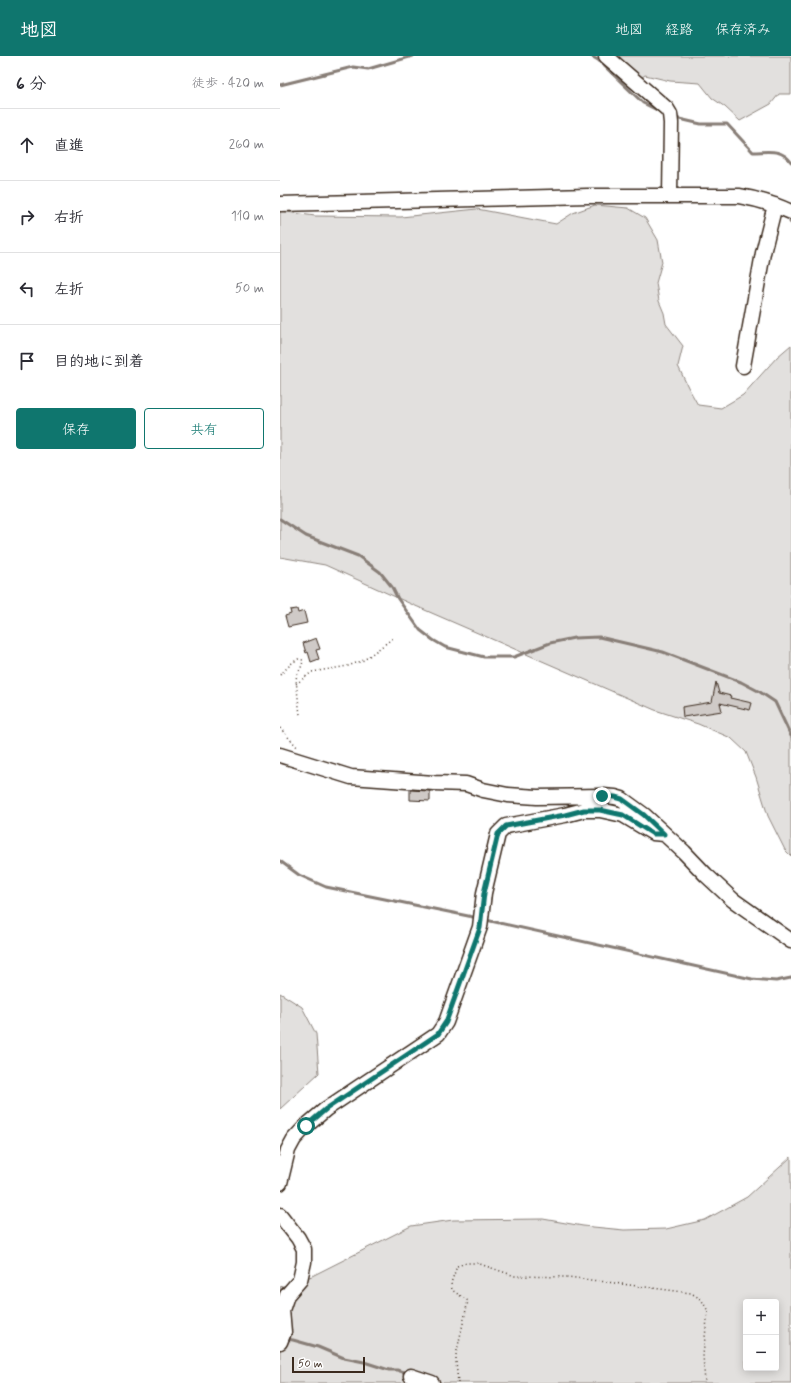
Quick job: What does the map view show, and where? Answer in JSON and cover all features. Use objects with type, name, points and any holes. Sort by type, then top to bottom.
[{"type":"street","points":[[606,56],[631,76],[667,109],[670,114],[670,196]]},
{"type":"street","points":[[280,204],[588,196],[739,196],[757,199],[791,212]]},
{"type":"street","points":[[743,366],[763,253],[775,205]]},
{"type":"street","points":[[280,755],[351,777],[434,784],[466,784],[484,790],[508,795],[537,797],[615,797],[622,799],[644,815],[733,900],[791,941]]},
{"type":"street","points":[[280,1183],[288,1150],[294,1139],[306,1126],[326,1109],[438,1034],[446,1022],[480,928],[484,893],[498,834],[506,826],[584,810],[600,810],[623,815],[653,834],[664,834]]},
{"type":"street","points":[[280,1215],[304,1248],[304,1262],[300,1280],[287,1295],[282,1310],[284,1332],[280,1342]]},
{"type":"street","points":[[411,1376],[432,1383]]},
{"type":"path","points":[[296,684],[312,672],[348,666],[364,660],[392,638]]},
{"type":"path","points":[[280,675],[298,659],[303,660],[302,666],[297,674],[296,684],[300,715]]},
{"type":"path","points":[[458,1383],[456,1355],[468,1301],[452,1290],[451,1282],[456,1266],[466,1263],[477,1263],[515,1276],[568,1277],[691,1293],[701,1299],[708,1311],[703,1355],[705,1383]]},
{"type":"shaded area","points":[[609,56],[791,56],[791,94],[779,94],[771,104],[740,121],[725,107],[712,98],[700,83],[670,81],[645,75],[641,78]]},
{"type":"shaded area","points":[[595,205],[628,208],[645,218],[658,240],[662,262],[656,283],[659,301],[664,313],[666,324],[683,346],[678,366],[698,405],[721,408],[743,395],[777,357],[791,345],[791,856],[785,850],[768,816],[756,777],[746,752],[731,738],[698,724],[655,710],[325,565],[280,557],[280,211],[315,216],[401,217],[477,209],[556,224],[573,213]]},
{"type":"shaded area","points":[[280,993],[302,1007],[316,1034],[319,1073],[280,1109]]},
{"type":"shaded area","points":[[791,1157],[791,1383],[280,1383],[280,1287],[312,1276],[411,1226],[453,1220],[543,1219],[583,1226],[624,1230],[666,1229],[705,1220],[747,1197]]},
{"type":"building","points":[[297,609],[298,613],[304,611],[307,623],[288,627],[285,616],[291,614],[290,610]]},
{"type":"building","points":[[316,638],[320,649],[316,650],[319,659],[311,662],[303,643]]},
{"type":"building","points":[[716,682],[719,693],[731,696],[730,698],[752,703],[750,710],[720,703],[722,711],[683,717],[682,707],[712,702]]},
{"type":"building","points":[[410,790],[430,791],[430,801],[410,800]]},
{"type":"waterway","points":[[280,85],[353,67],[368,69],[413,56]]},
{"type":"waterway","points":[[591,56],[598,60],[643,103],[659,111]]},
{"type":"waterway","points":[[675,118],[701,124],[727,124],[753,152],[769,151],[779,153],[791,162]]},
{"type":"waterway","points":[[280,519],[306,536],[358,556],[380,572],[392,587],[398,599],[420,630],[445,647],[484,657],[514,657],[550,643],[574,638],[599,637],[663,652],[741,682],[760,692],[775,702],[791,736]]},
{"type":"waterway","points":[[280,861],[299,875],[326,887],[478,918]]},
{"type":"waterway","points":[[486,920],[752,979],[776,981],[791,978]]},
{"type":"waterway","points":[[286,1339],[318,1347],[344,1358],[409,1374]]},
{"type":"route","points":[[306,1126],[326,1109],[438,1034],[446,1022],[480,928],[484,893],[498,834],[506,826],[584,810],[600,810],[623,815],[653,834],[664,834],[644,815],[622,799],[602,796]]}]
